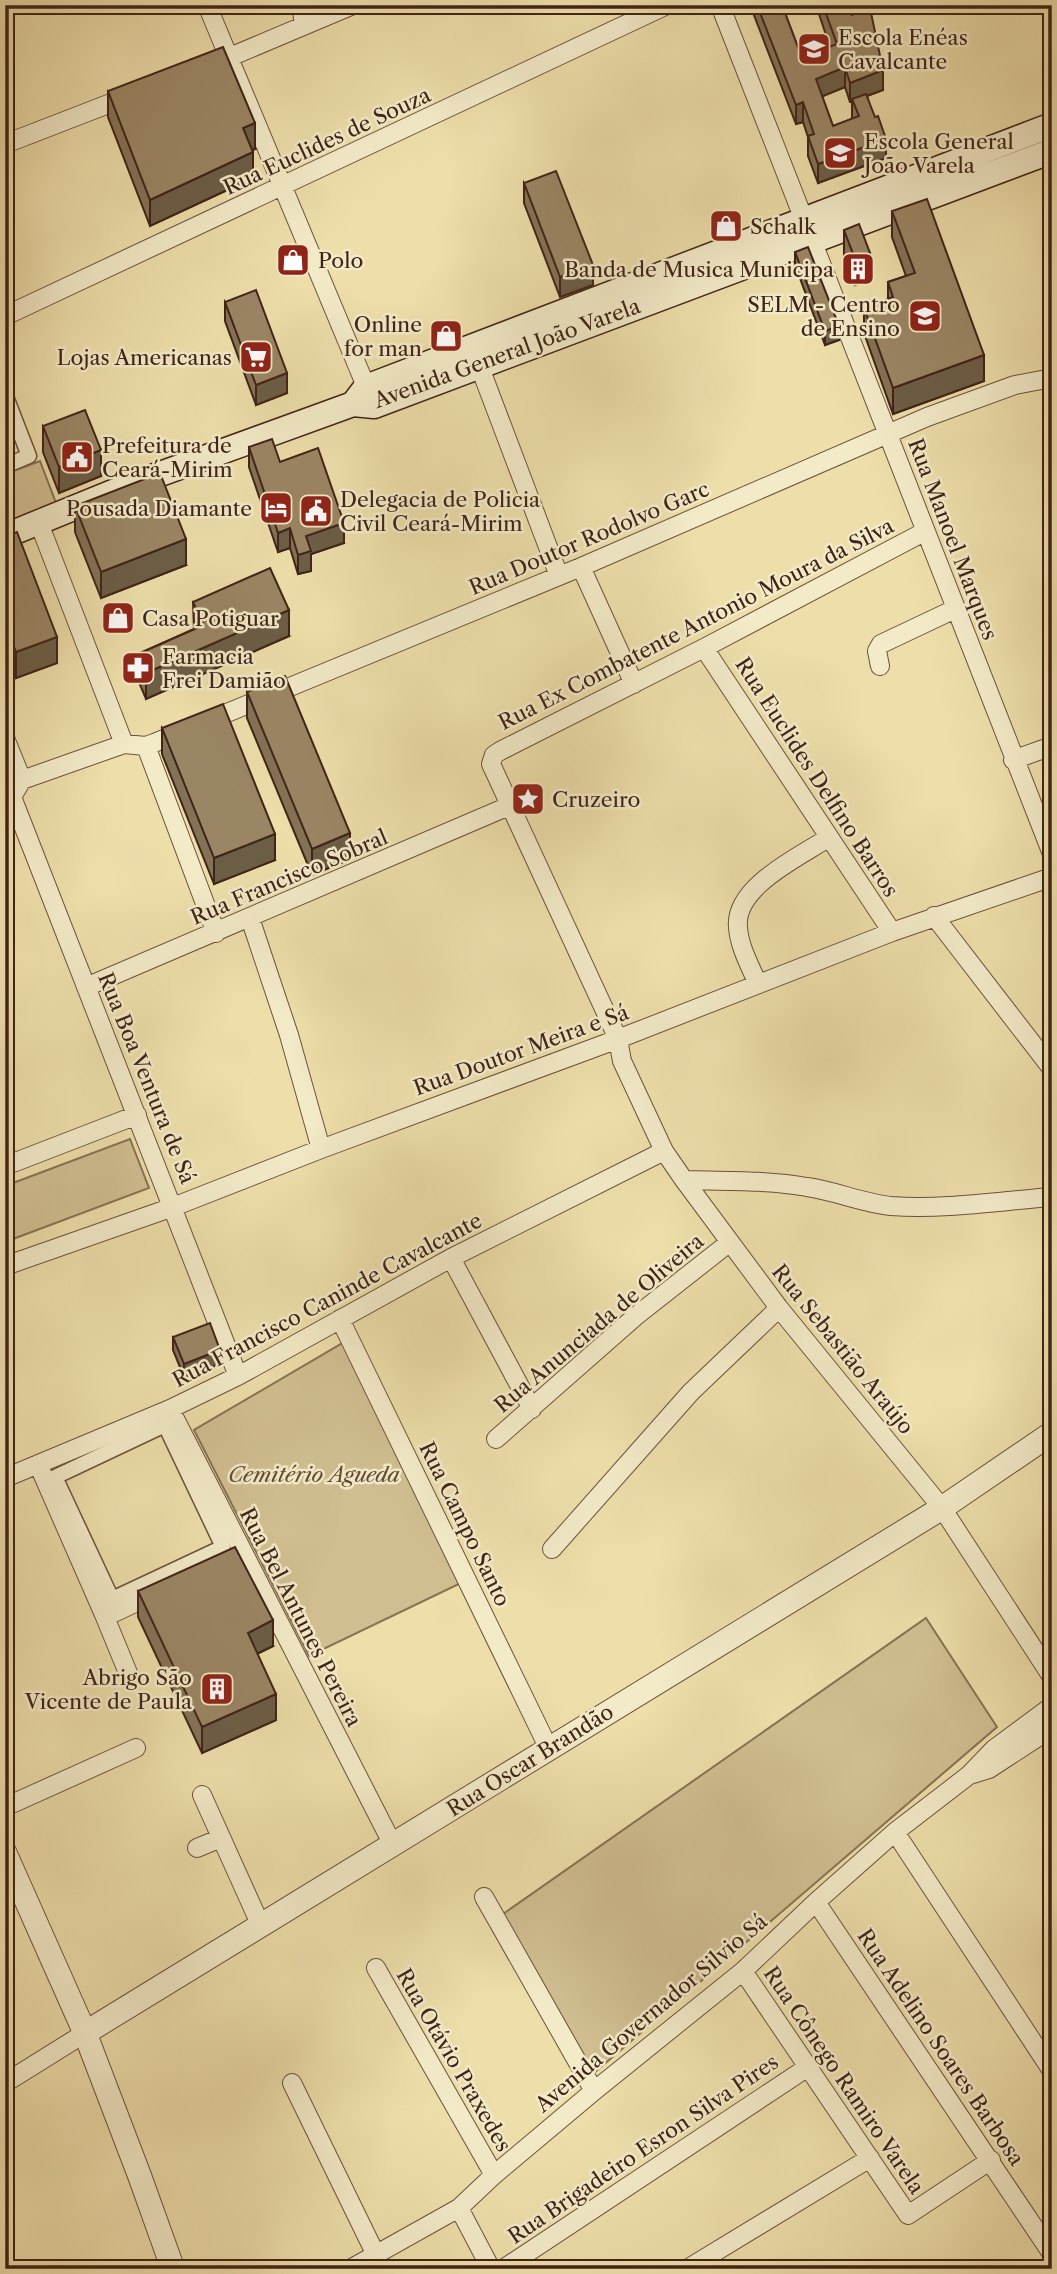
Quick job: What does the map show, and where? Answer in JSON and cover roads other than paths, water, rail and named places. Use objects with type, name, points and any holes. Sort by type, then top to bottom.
[{"type":"main road","points":[[364,399],[809,230],[1052,125]]},
{"type":"main road","points":[[809,230],[1052,151]]},
{"type":"main road","name":"Avenida General João Varela","points":[[5,536],[130,485],[364,399],[479,365],[809,230]]},
{"type":"street","points":[[207,5],[283,187],[364,399]]},
{"type":"street","points":[[301,5],[304,25]]},
{"type":"street","points":[[203,67],[353,5]]},
{"type":"street","name":"Rua Euclides de Souza","points":[[5,316],[667,5]]},
{"type":"street","name":"Rua Manoel Marques","points":[[720,5],[1052,854]]},
{"type":"street","points":[[5,144],[140,92]]},
{"type":"street","points":[[479,365],[559,576]]},
{"type":"street","name":"Rua Doutor Rodolvo Garc","points":[[146,746],[582,567],[978,397],[1015,385],[1051,381]]},
{"type":"street","points":[[5,394],[29,456],[5,466]]},
{"type":"street","points":[[39,523],[124,744]]},
{"type":"street","name":"Rua Ex Combatente Antonio Moura da Silva","points":[[491,759],[500,751],[704,648],[924,532]]},
{"type":"street","points":[[582,567],[634,684]]},
{"type":"street","points":[[880,666],[877,651],[881,644],[955,608]]},
{"type":"street","name":"Rua Euclides Delfino Barros","points":[[704,648],[892,932]]},
{"type":"street","points":[[5,738],[22,780]]},
{"type":"street","points":[[9,798],[22,780],[124,744],[146,746],[216,933]]},
{"type":"street","points":[[1013,760],[1052,746]]},
{"type":"street","name":"Rua Sebastião Araújo","points":[[491,759],[509,806],[618,1039],[622,1061],[664,1151],[779,1308],[942,1508],[1052,1676]]},
{"type":"street","name":"Rua Boa Ventura de Sá","points":[[9,798],[239,1376]]},
{"type":"street","name":"Rua Francisco Sobral","points":[[86,988],[509,806]]},
{"type":"street","points":[[758,984],[737,923],[744,898],[769,876],[828,838]]},
{"type":"street","name":"Rua Doutor Meira e Sá","points":[[5,1266],[173,1207],[934,916],[1052,877]]},
{"type":"street","points":[[934,916],[1052,1069]]},
{"type":"street","points":[[250,918],[289,1035],[321,1149]]},
{"type":"street","points":[[5,1166],[137,1115]]},
{"type":"street","name":"Rua Francisco Caninde Cavalcante","points":[[5,1478],[170,1409],[239,1376],[451,1258],[664,1151]]},
{"type":"street","points":[[684,1180],[785,1183],[895,1206],[932,1206],[1052,1197]]},
{"type":"street","name":"Rua Anunciada de Oliveira","points":[[496,1439],[636,1316],[730,1242]]},
{"type":"street","points":[[451,1258],[532,1409]]},
{"type":"street","points":[[552,1549],[691,1392],[779,1308]]},
{"type":"street","name":"Rua Campo Santo","points":[[340,1319],[550,1749]]},
{"type":"street","name":"Rua Bel Antunes Pereira","points":[[170,1409],[393,1844]]},
{"type":"street","points":[[165,1425],[223,1547],[111,1600],[55,1477],[165,1425]]},
{"type":"street","name":"Rua Oscar Brandão","points":[[5,2083],[942,1508],[1052,1433]]},
{"type":"street","points":[[38,1464],[128,1673]]},
{"type":"street","points":[[105,1617],[243,1553]]},
{"type":"street","name":"Avenida Governador Silvio Sá","points":[[350,2269],[459,2208],[594,2091],[743,1971],[895,1832],[969,1776],[994,1749],[1052,1706]]},
{"type":"street","name":"Avenida Governador Silvio Sá","points":[[969,1776],[989,1769],[1052,1728]]},
{"type":"street","points":[[5,1807],[136,1748]]},
{"type":"street","points":[[202,1795],[261,1926]]},
{"type":"street","points":[[895,1832],[1052,2071]]},
{"type":"street","points":[[197,1848],[221,1838]]},
{"type":"street","points":[[5,1853],[85,2033],[141,2177],[173,2269]]},
{"type":"street","points":[[484,1897],[594,2091]]},
{"type":"street","name":"Rua Adelino Soares Barbosa","points":[[816,1902],[1052,2254]]},
{"type":"street","name":"Rua Otávio Praxedes","points":[[376,1968],[494,2175]]},
{"type":"street","name":"Rua Cônego Ramiro Varela","points":[[743,1971],[908,2215],[990,2161]]},
{"type":"street","name":"Rua Brigadeiro Esron Silva Pires","points":[[503,2269],[808,2067]]},
{"type":"street","points":[[292,2083],[376,2255]]},
{"type":"street","points":[[687,2269],[870,2158]]},
{"type":"street","points":[[459,2208],[491,2269]]},
{"type":"place","name":"Escola Enéas Cavalcante","points":[[814,49]]},
{"type":"place","name":"Escola General João Varela","points":[[840,153]]},
{"type":"place","name":"Schalk","points":[[726,226]]},
{"type":"place","name":"Polo","points":[[293,260]]},
{"type":"place","name":"Banda de Musica Municipa","points":[[858,269]]},
{"type":"place","name":"SELM - Centro de Ensino","points":[[925,316]]},
{"type":"place","name":"Online for man","points":[[446,336]]},
{"type":"place","name":"Lojas Americanas","points":[[256,357]]},
{"type":"place","name":"Prefeitura de Ceará-Mirim","points":[[77,457]]},
{"type":"place","name":"Pousada Diamante","points":[[276,508]]},
{"type":"place","name":"Delegacia de Policia Civil Ceará-Mirim","points":[[316,511]]},
{"type":"place","name":"Casa Potiguar","points":[[118,618]]},
{"type":"place","name":"Farmacia Frei Damião","points":[[138,668]]},
{"type":"place","name":"Cruzeiro","points":[[528,799]]},
{"type":"place","name":"Abrigo São Vicente de Paula","points":[[217,1689]]},
{"type":"park label","name":"Cemitério Agueda","points":[[314,1474]]}]
